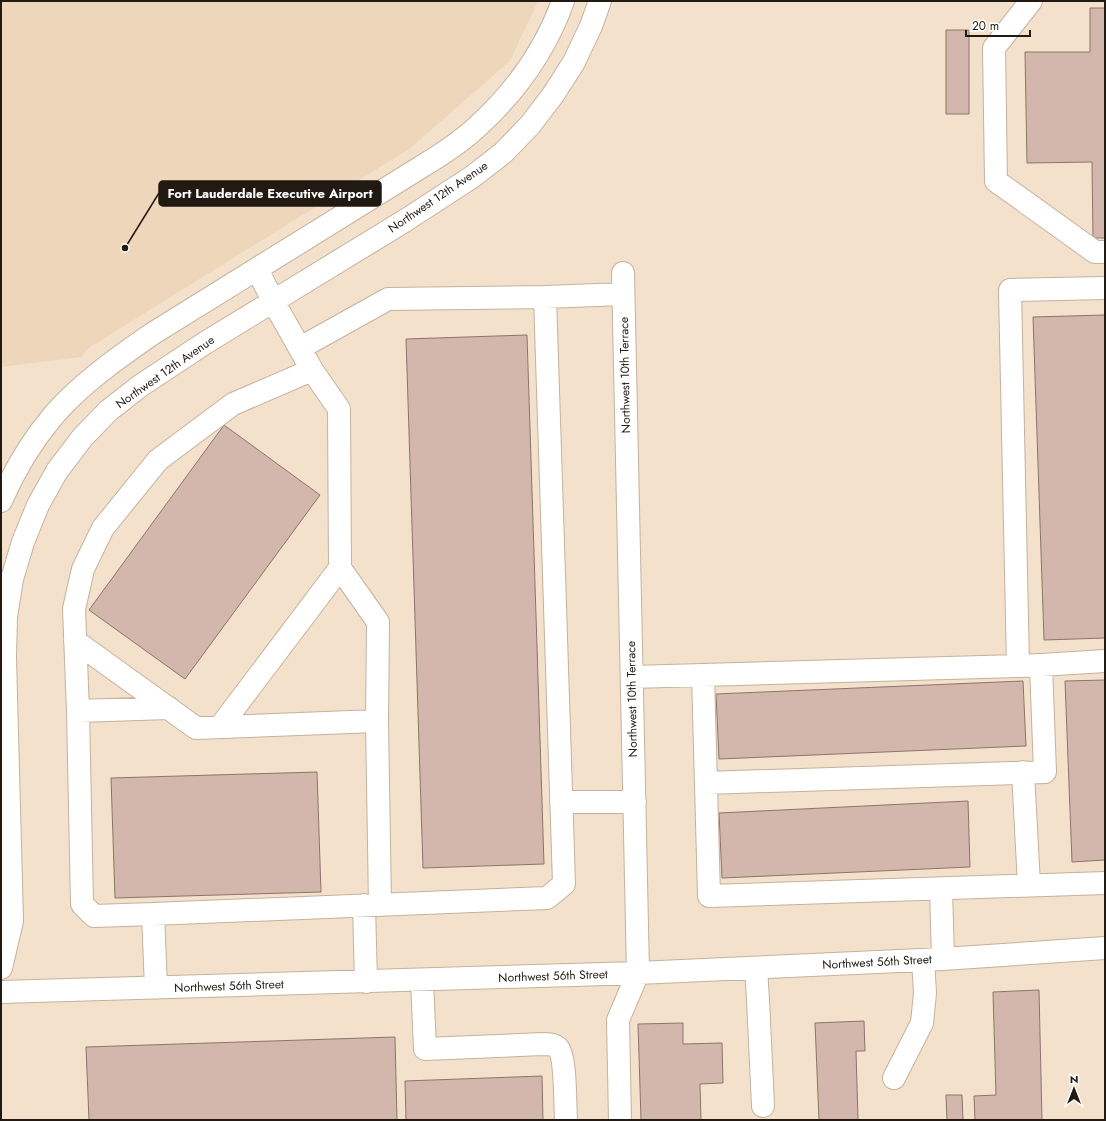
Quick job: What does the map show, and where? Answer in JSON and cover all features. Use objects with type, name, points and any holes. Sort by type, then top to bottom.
[{"type":"street","points":[[1,502],[8,484],[27,451],[53,415],[83,385],[120,356],[152,334],[451,148],[478,127],[524,74],[544,44],[563,1]]},
{"type":"street","name":"Northwest 12th Avenue","points":[[1,968],[12,921],[5,658],[6,617],[12,579],[25,536],[38,505],[57,471],[82,438],[108,411],[140,386],[205,343],[406,220],[472,176],[503,153],[530,125],[553,95],[574,62],[591,26],[600,1]]},
{"type":"street","points":[[1031,1],[994,48],[996,181],[1095,252],[1105,252]]},
{"type":"street","points":[[257,269],[273,301],[312,370],[339,409],[340,568],[378,622],[372,905],[366,982]]},
{"type":"street","name":"Northwest 10th Terrace","points":[[620,1120],[618,1020],[638,973],[623,273]]},
{"type":"street","points":[[1018,666],[1010,290],[1105,288]]},
{"type":"street","points":[[300,348],[388,299],[545,297],[623,294]]},
{"type":"street","points":[[312,370],[233,404],[158,460],[103,528],[83,569],[74,609],[78,711],[82,904],[94,916],[548,898],[564,884],[545,297]]},
{"type":"street","points":[[220,727],[340,568]]},
{"type":"street","points":[[75,641],[196,728],[377,721]]},
{"type":"street","points":[[632,677],[1018,666],[1105,661]]},
{"type":"street","points":[[706,783],[1045,772],[1040,665]]},
{"type":"street","points":[[703,675],[709,896],[1105,883]]},
{"type":"street","points":[[78,711],[169,708]]},
{"type":"street","points":[[1024,772],[1029,886]]},
{"type":"street","points":[[561,802],[634,802]]},
{"type":"street","points":[[894,1078],[922,1023],[925,993],[933,959],[941,889]]},
{"type":"street","points":[[153,914],[156,988]]},
{"type":"street","name":"Northwest 56th Street","points":[[1,992],[638,973],[933,959],[1105,948]]},
{"type":"street","points":[[756,968],[763,1106]]},
{"type":"street","points":[[422,980],[425,1048],[543,1044],[554,1045],[559,1048],[562,1055],[564,1068],[566,1120]]},
{"type":"shaded area","points":[[1,1],[538,1],[510,61],[409,149],[90,347],[81,357],[1,367]]},
{"type":"building","points":[[1090,8],[1105,8],[1105,238],[1093,238],[1092,162],[1027,163],[1025,52],[1090,52]]},
{"type":"building","points":[[946,30],[969,30],[969,114],[946,114]]},
{"type":"building","points":[[1105,315],[1105,638],[1044,640],[1033,317]]},
{"type":"building","points":[[527,335],[544,864],[423,868],[406,339]]},
{"type":"building","points":[[224,425],[320,495],[185,679],[89,610]]},
{"type":"building","points":[[1105,680],[1105,860],[1072,862],[1065,681]]},
{"type":"building","points":[[1023,681],[1026,746],[719,759],[716,694]]},
{"type":"building","points":[[317,772],[321,892],[115,898],[111,778]]},
{"type":"building","points":[[968,801],[970,867],[722,878],[719,813]]},
{"type":"building","points":[[1039,990],[1042,1120],[975,1120],[974,1096],[996,1095],[993,992]]},
{"type":"building","points":[[864,1021],[865,1051],[856,1051],[858,1120],[819,1120],[815,1023]]},
{"type":"building","points":[[683,1023],[683,1044],[722,1043],[723,1083],[700,1084],[701,1120],[641,1120],[638,1024]]},
{"type":"building","points":[[395,1037],[397,1120],[89,1120],[86,1047]]},
{"type":"building","points":[[542,1076],[543,1120],[406,1120],[405,1081]]},
{"type":"building","points":[[946,1095],[962,1095],[963,1120],[947,1120]]},
{"type":"place","name":"Fort Lauderdale Executive Airport","points":[[125,248]]}]
